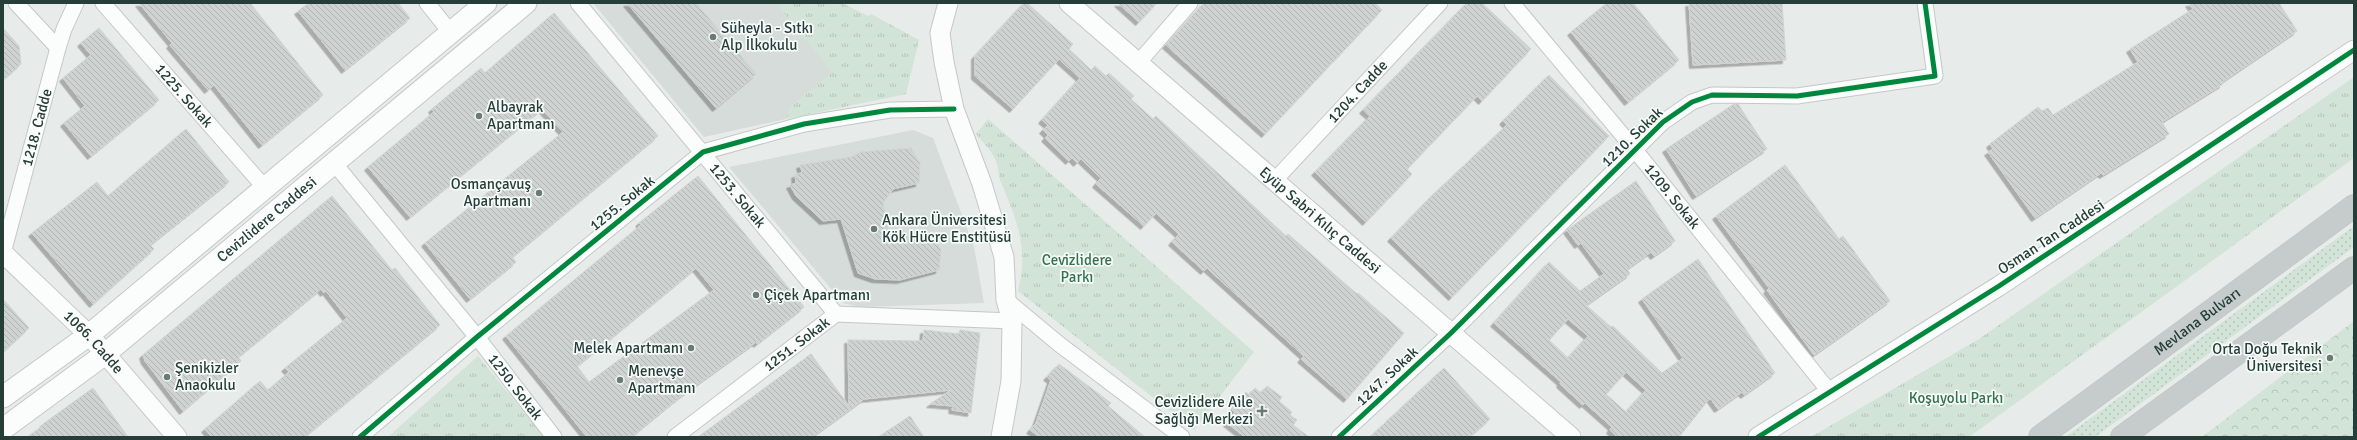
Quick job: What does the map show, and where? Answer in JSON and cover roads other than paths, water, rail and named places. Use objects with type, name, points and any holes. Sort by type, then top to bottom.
[{"type":"highway","name":"Mevlana Bulvarı","points":[[2040,437],[2354,206]]},
{"type":"highway","points":[[2122,437],[2354,268]]},
{"type":"main road","name":"Cevizlidere Caddesi","points":[[3,398],[89,335],[486,3]]},
{"type":"main road","name":"Cevizlidere Caddesi","points":[[3,429],[105,354],[526,3]]},
{"type":"street","points":[[16,3],[58,48]]},
{"type":"street","name":"1218. Cadde","points":[[3,253],[58,48],[76,3]]},
{"type":"street","name":"1225. Sokak","points":[[103,3],[265,188]]},
{"type":"street","points":[[427,3],[451,33]]},
{"type":"street","name":"1253. Sokak","points":[[578,3],[836,314]]},
{"type":"street","points":[[948,3],[940,33],[944,62],[954,108],[982,184],[1004,257],[1006,300],[1012,321],[1011,381],[1001,437]]},
{"type":"street","name":"Eyüp Sabri Kılıç Caddesi","points":[[1069,3],[1571,437]]},
{"type":"street","points":[[1138,62],[1190,3]]},
{"type":"street","name":"1204. Cadde","points":[[1275,180],[1440,3]]},
{"type":"street","name":"1209. Sokak","points":[[1512,3],[1635,150],[1829,391]]},
{"type":"street","name":"1210. Sokak","points":[[1451,334],[1663,122],[1692,102],[1712,95],[1797,96],[1935,76],[1925,3]]},
{"type":"street","name":"Osman Tan Caddesi","points":[[1758,437],[1829,391],[1999,286],[2354,50]]},
{"type":"street","name":"1255. Sokak","points":[[360,437],[477,337],[703,152],[804,124],[890,110],[954,108]]},
{"type":"street","name":"1250. Sokak","points":[[334,162],[477,337],[554,437]]},
{"type":"street","name":"1066. Cadde","points":[[3,253],[89,335],[177,437]]},
{"type":"street","points":[[1006,300],[1059,344],[1182,437]]},
{"type":"street","name":"1251. Sokak","points":[[675,437],[836,314],[1012,321]]},
{"type":"street","name":"1247. Sokak","points":[[1340,437],[1451,334]]},
{"type":"place","name":"Süheyla - Sıtkı Alp İlkokulu","points":[[713,37]]},
{"type":"place","name":"Albayrak Apartmanı","points":[[479,116]]},
{"type":"place","name":"Osmançavuş Apartmanı","points":[[539,193]]},
{"type":"place","name":"Ankara Üniversitesi Kök Hücre Enstitüsü","points":[[874,229]]},
{"type":"place","name":"Çiçek Apartmanı","points":[[756,295]]},
{"type":"place","name":"Melek Apartmanı","points":[[691,348]]},
{"type":"place","name":"Orta Doğu Teknik Üniversitesi","points":[[2330,358]]},
{"type":"place","name":"Şenikizler Anaokulu","points":[[167,377]]},
{"type":"place","name":"Menevşe Apartmanı","points":[[620,380]]},
{"type":"place","name":"Cevizlidere Aile Sağlığı Merkezi","points":[[1262,411]]},
{"type":"park label","name":"Cevizlidere Parkı","points":[[1077,268]]},
{"type":"park label","name":"Koşuyolu Parkı","points":[[1956,398]]}]
